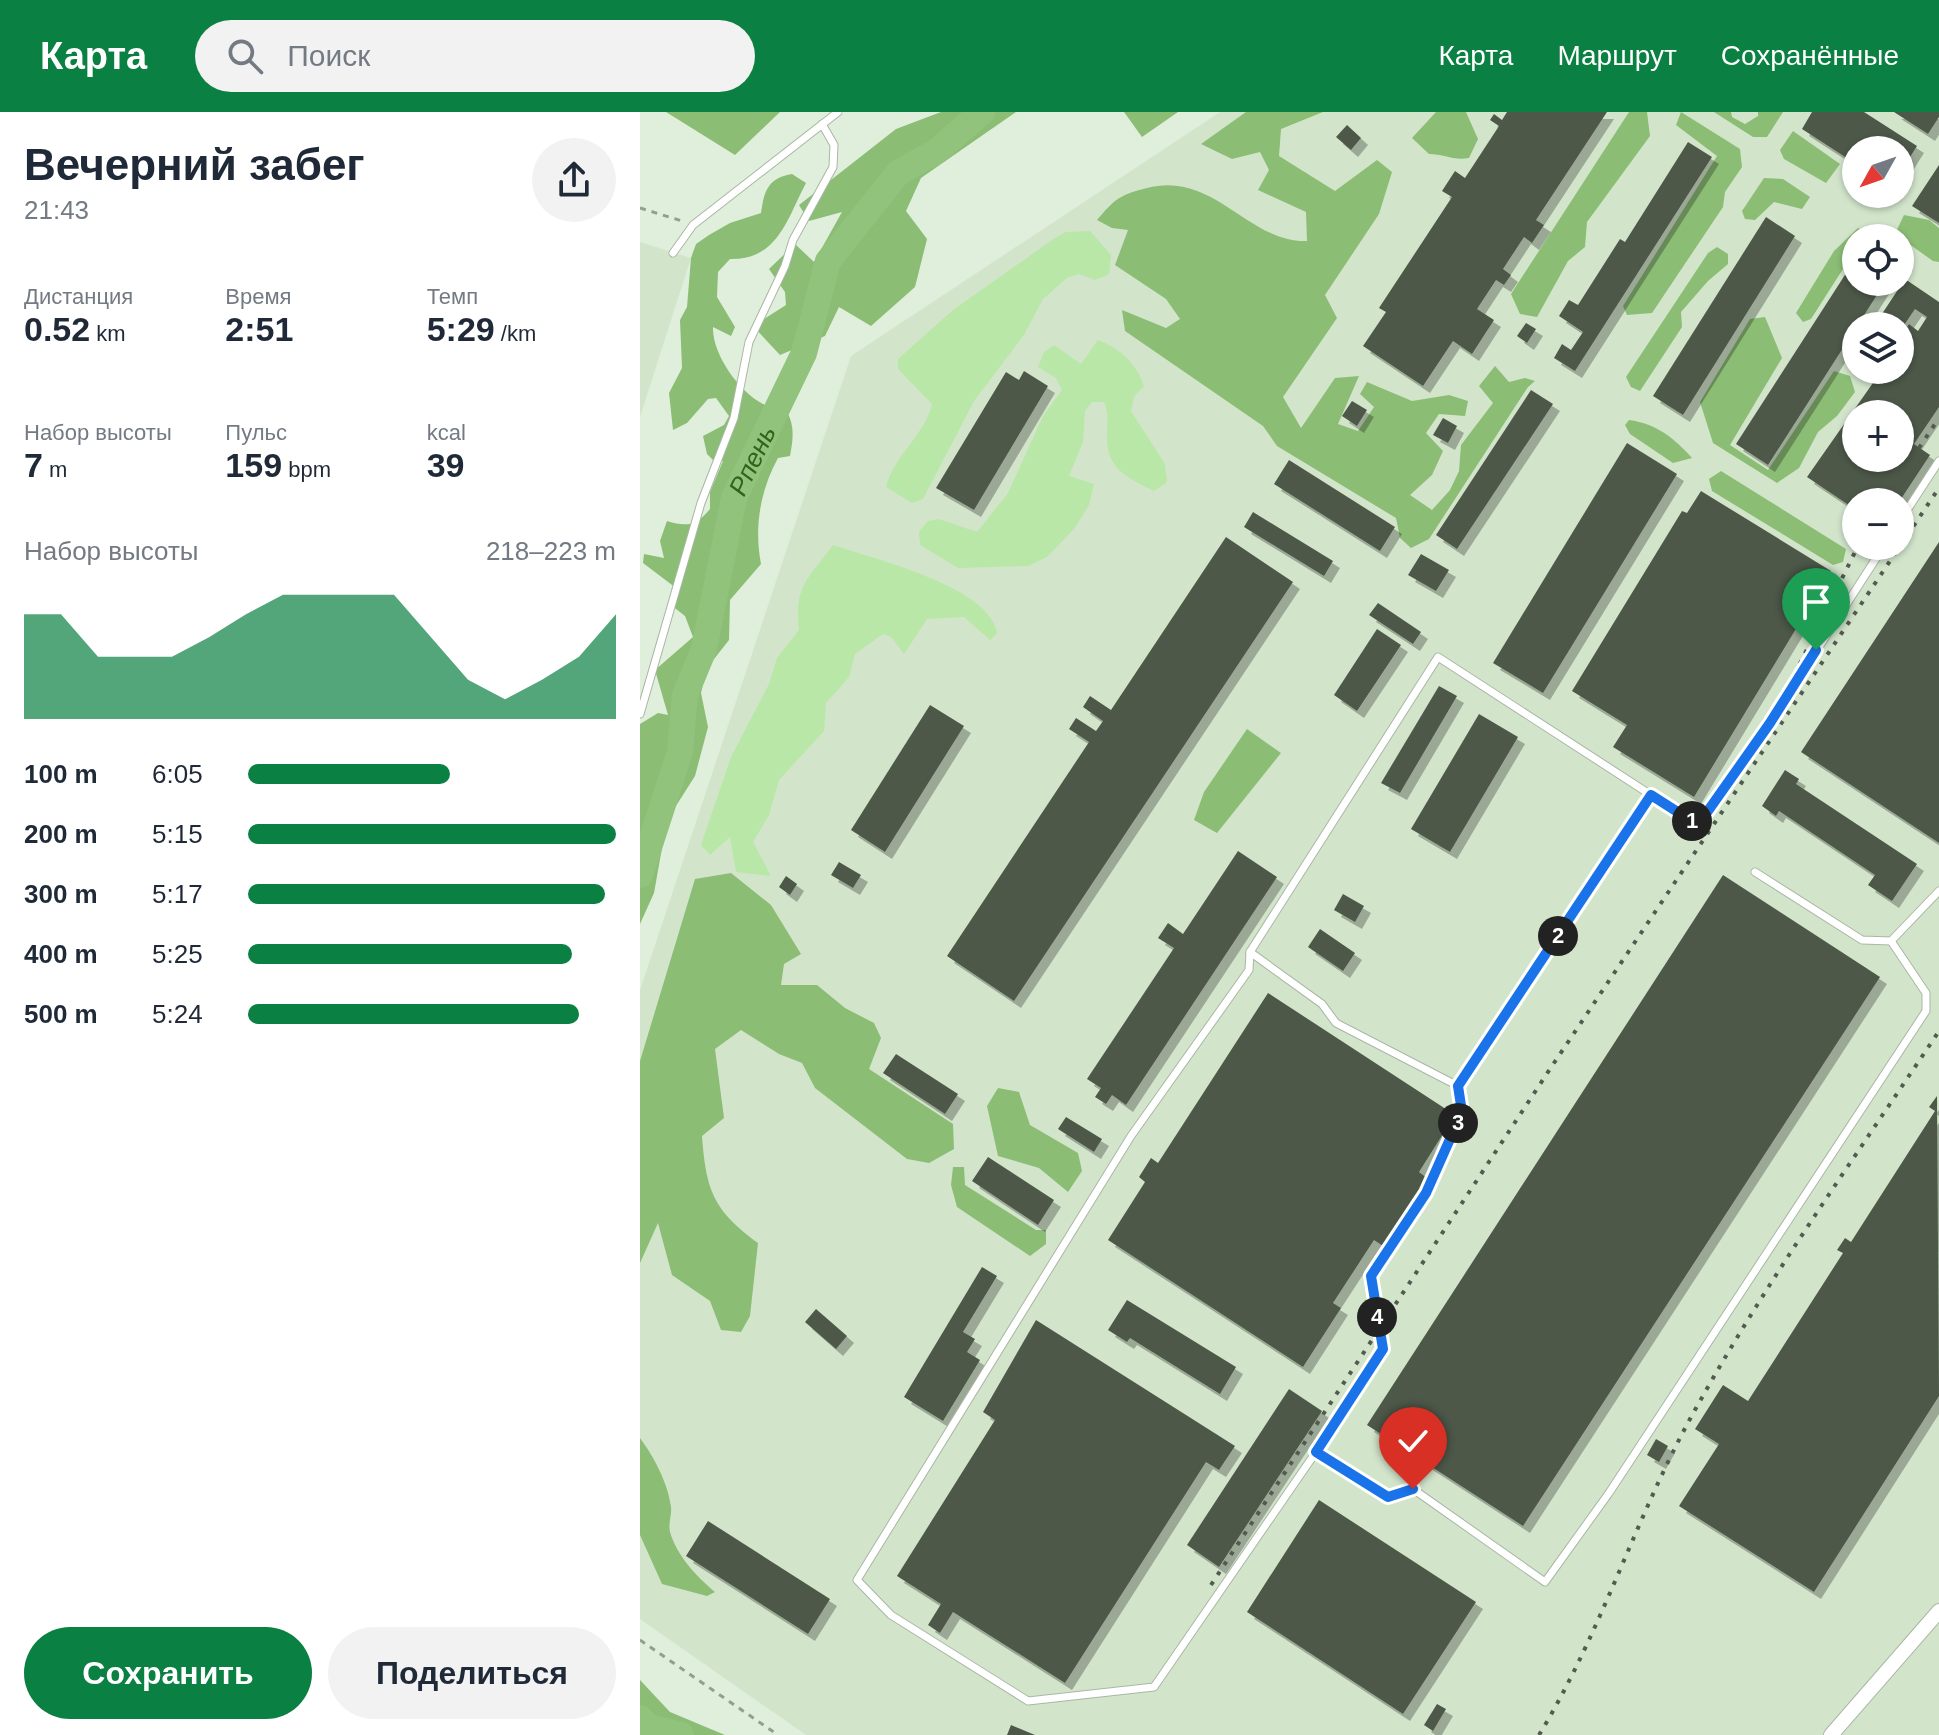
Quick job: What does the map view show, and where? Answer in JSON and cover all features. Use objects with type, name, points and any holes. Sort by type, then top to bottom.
[{"type":"street","points":[[1831,1735],[1939,1611]]},
{"type":"lane","points":[[673,253],[693,225],[838,112]]},
{"type":"lane","points":[[640,714],[701,503],[734,418],[749,342],[785,266],[793,240],[833,167],[834,145],[822,124]]},
{"type":"lane","points":[[1914,499],[1939,461]]},
{"type":"lane","points":[[1651,795],[1458,1086],[1462,1112],[1426,1193],[1371,1276],[1383,1349],[1154,1687],[1028,1701],[891,1615],[857,1580],[1131,1136],[1249,970],[1250,952],[1438,657],[1698,825],[1770,723],[1875,560]]},
{"type":"lane","points":[[1755,872],[1862,940],[1891,941],[1939,891]]},
{"type":"lane","points":[[1316,1452],[1388,1497],[1413,1489],[1545,1582],[1609,1493],[1926,1011],[1926,993],[1891,941]]},
{"type":"lane","points":[[1250,952],[1322,1004],[1336,1023],[1458,1086]]},
{"type":"path","points":[[640,208],[693,225]]},
{"type":"path","points":[[640,1640],[778,1735]]},
{"type":"shaded area","points":[[1220,112],[1939,112],[1939,1735],[806,1735],[640,1619],[640,990],[851,356]]},
{"type":"shaded area","points":[[640,242],[691,258],[640,417]]},
{"type":"green space","points":[[666,112],[780,112],[735,155]]},
{"type":"green space","points":[[941,112],[1016,112],[921,178],[906,211],[927,239],[915,287],[871,326],[839,307],[825,336],[780,355],[753,326],[786,305],[785,292],[769,269],[795,244],[814,262],[842,212],[809,221],[799,205],[896,129]]},
{"type":"green space","points":[[1124,112],[1178,112],[1142,137]]},
{"type":"green space","points":[[1246,112],[1323,112],[1281,129],[1279,156],[1335,191],[1377,160],[1392,172],[1379,214],[1325,295],[1337,318],[1283,397],[1301,428],[1335,378],[1359,376],[1338,424],[1358,431],[1374,407],[1360,394],[1367,382],[1412,401],[1449,395],[1468,401],[1465,416],[1439,414],[1426,433],[1443,451],[1432,475],[1410,495],[1432,510],[1450,490],[1459,471],[1461,445],[1493,403],[1479,386],[1495,366],[1509,382],[1525,378],[1535,381],[1528,387],[1429,539],[1411,548],[1400,538],[1396,518],[1277,446],[1263,426],[1125,331],[1122,310],[1166,328],[1180,319],[1166,299],[1115,265],[1128,230],[1112,228],[1097,220],[1113,202],[1124,196],[1147,188],[1171,185],[1192,189],[1212,197],[1267,231],[1286,239],[1307,241],[1306,212],[1258,190],[1269,170],[1260,152],[1232,159],[1201,144]]},
{"type":"green space","points":[[1436,112],[1466,112],[1478,139],[1469,158],[1429,154],[1412,138]]},
{"type":"green space","points":[[1629,112],[1647,112],[1650,136],[1587,222],[1585,247],[1568,261],[1537,317],[1520,314],[1511,294]]},
{"type":"green space","points":[[1681,112],[1740,149],[1742,167],[1725,192],[1723,207],[1652,313],[1627,315],[1623,306],[1717,156],[1676,125]]},
{"type":"green space","points":[[1714,112],[1731,112],[1732,117],[1745,124],[1758,116],[1758,112],[1783,112],[1767,137],[1753,137]]},
{"type":"green space","points":[[1793,131],[1840,164],[1826,183],[1784,159],[1780,150]]},
{"type":"green space","points":[[792,174],[806,183],[779,235],[759,253],[730,259],[718,272],[717,297],[735,327],[731,336],[713,327],[717,348],[736,381],[763,404],[787,412],[793,433],[790,456],[778,458],[763,496],[758,536],[761,564],[730,600],[729,640],[707,668],[701,693],[708,727],[695,776],[667,820],[654,893],[640,924],[640,724],[658,713],[668,715],[655,670],[693,637],[685,616],[671,605],[676,588],[643,563],[644,554],[664,558],[660,541],[667,521],[691,524],[710,509],[710,492],[723,461],[714,461],[707,454],[703,436],[724,425],[729,416],[716,398],[708,399],[687,423],[673,430],[669,393],[682,368],[680,320],[687,307],[691,258],[696,244],[709,235],[730,223],[761,213],[772,182]]},
{"type":"green space","points":[[1764,178],[1783,179],[1810,197],[1802,209],[1774,202],[1755,220],[1745,219],[1742,211]]},
{"type":"green space","points":[[1904,215],[1929,220],[1939,228],[1939,262],[1914,248],[1914,224],[1900,224]]},
{"type":"green space","points":[[1090,231],[1111,255],[1109,274],[1095,280],[1079,274],[1067,278],[1043,299],[1024,335],[974,401],[923,499],[912,503],[886,487],[896,465],[923,426],[932,404],[898,369],[898,359],[953,310],[1055,238],[1066,232]]},
{"type":"green space","points":[[1842,243],[1842,271],[1811,319],[1803,322],[1796,313],[1834,251]]},
{"type":"green space","points":[[1717,247],[1728,254],[1728,264],[1681,312],[1682,327],[1640,391],[1631,387],[1626,377],[1708,253]]},
{"type":"green space","points":[[1765,317],[1782,358],[1730,445],[1768,470],[1834,371],[1842,374],[1842,384],[1852,384],[1855,392],[1849,400],[1842,400],[1842,409],[1837,416],[1818,432],[1799,468],[1777,483],[1713,443],[1700,402],[1750,319]]},
{"type":"green space","points":[[1098,340],[1126,357],[1141,378],[1144,386],[1134,397],[1131,411],[1165,464],[1167,482],[1154,491],[1119,470],[1107,445],[1104,402],[1092,402],[1085,411],[1083,442],[1069,476],[1094,484],[1089,505],[1074,529],[1047,557],[1028,566],[958,568],[920,545],[919,532],[928,521],[939,519],[977,532],[1008,493],[1043,416],[1062,390],[1056,378],[1038,367],[1044,352],[1054,345],[1081,364]]},
{"type":"green space","points":[[1629,420],[1664,433],[1692,458],[1673,463],[1630,434],[1625,425]]},
{"type":"green space","points":[[1721,471],[1842,547],[1843,562],[1833,565],[1712,491],[1709,479]]},
{"type":"green space","points":[[833,545],[953,588],[990,616],[997,633],[990,640],[964,617],[927,619],[904,654],[891,637],[883,634],[855,654],[849,677],[826,703],[824,731],[779,780],[769,815],[753,842],[771,876],[736,872],[730,837],[710,855],[701,845],[731,757],[769,684],[777,658],[799,630],[801,593],[810,575]]},
{"type":"green space","points":[[1247,729],[1281,753],[1217,833],[1194,820],[1204,792]]},
{"type":"green space","points":[[731,873],[771,905],[801,954],[784,964],[781,985],[817,985],[845,1008],[874,1023],[881,1038],[869,1069],[953,1124],[954,1149],[929,1163],[907,1159],[815,1088],[802,1063],[779,1054],[741,1030],[715,1049],[724,1118],[702,1136],[706,1171],[722,1209],[758,1243],[750,1316],[741,1332],[721,1330],[710,1301],[672,1275],[658,1223],[640,1263],[640,1061],[695,879]]},
{"type":"green space","points":[[998,1088],[1019,1092],[1030,1125],[1078,1153],[1082,1171],[1068,1192],[1039,1168],[998,1156],[987,1106]]},
{"type":"green space","points":[[953,1167],[964,1167],[965,1185],[1036,1230],[1046,1230],[1046,1244],[1030,1256],[957,1207],[951,1185]]},
{"type":"green space","points":[[640,1438],[667,1489],[673,1541],[688,1565],[715,1592],[707,1596],[662,1584],[640,1535]]},
{"type":"green space","points":[[640,1680],[670,1712],[725,1735],[640,1735]]},
{"type":"building","points":[[1507,112],[1607,112],[1536,220],[1544,225],[1532,243],[1524,237],[1503,269],[1511,275],[1504,285],[1496,280],[1477,309],[1494,320],[1472,354],[1453,341],[1423,386],[1363,346],[1386,312],[1379,308],[1452,197],[1442,191],[1455,171],[1465,178],[1499,126],[1490,120],[1494,114],[1502,120]]},
{"type":"building","points":[[1812,112],[1864,112],[1901,136],[1842,136],[1842,155],[1802,129]]},
{"type":"building","points":[[1894,112],[1939,112],[1939,117],[1928,134]]},
{"type":"building","points":[[1347,125],[1361,138],[1351,150],[1336,137]]},
{"type":"building","points":[[1688,142],[1712,157],[1575,371],[1554,358],[1562,344],[1571,350],[1583,332],[1559,316],[1569,300],[1578,305],[1620,239],[1625,242]]},
{"type":"building","points":[[1939,165],[1939,223],[1914,207]]},
{"type":"building","points":[[1766,217],[1795,236],[1683,415],[1653,396]]},
{"type":"building","points":[[1842,280],[1842,296],[1876,296],[1866,312],[1842,312],[1842,350],[1768,465],[1736,444]]},
{"type":"building","points":[[1914,285],[1939,302],[1939,407],[1914,444],[1914,400],[1861,400],[1872,384],[1914,384],[1914,328],[1918,331],[1927,317],[1915,309],[1913,312],[1883,312],[1894,296],[1914,296]]},
{"type":"building","points":[[1526,323],[1536,329],[1527,343],[1517,336]]},
{"type":"building","points":[[1024,371],[1048,386],[974,510],[936,488],[1006,372],[1019,380]]},
{"type":"building","points":[[1531,390],[1553,404],[1457,549],[1436,535]]},
{"type":"building","points":[[1352,401],[1367,410],[1357,426],[1342,416]]},
{"type":"building","points":[[1443,418],[1457,426],[1448,443],[1433,435]]},
{"type":"building","points":[[1842,427],[1842,472],[1914,472],[1914,444],[1930,455],[1908,488],[1842,488],[1842,501],[1807,477]]},
{"type":"building","points":[[1627,443],[1677,474],[1543,693],[1493,663]]},
{"type":"building","points":[[1289,460],[1395,527],[1380,551],[1274,484]]},
{"type":"building","points":[[1701,491],[1831,571],[1694,797],[1613,747],[1627,725],[1572,691],[1682,511],[1687,513]]},
{"type":"building","points":[[1253,512],[1333,561],[1324,576],[1244,527]]},
{"type":"building","points":[[1226,537],[1293,582],[1014,1001],[947,956],[1089,742],[1069,729],[1076,718],[1096,731],[1103,721],[1083,707],[1090,696],[1111,710]]},
{"type":"building","points":[[1939,542],[1939,843],[1801,752]]},
{"type":"building","points":[[1421,554],[1449,570],[1436,591],[1408,575]]},
{"type":"building","points":[[1378,603],[1421,632],[1413,644],[1369,615]]},
{"type":"building","points":[[1377,629],[1401,645],[1357,711],[1334,695]]},
{"type":"building","points":[[1439,686],[1457,696],[1400,793],[1381,783]]},
{"type":"building","points":[[930,705],[964,726],[885,852],[851,830]]},
{"type":"building","points":[[1479,714],[1518,737],[1450,852],[1411,829]]},
{"type":"building","points":[[1785,770],[1799,779],[1796,784],[1917,864],[1892,901],[1868,885],[1875,875],[1779,811],[1776,816],[1762,806]]},
{"type":"building","points":[[1238,851],[1277,877],[1126,1105],[1112,1095],[1106,1104],[1095,1097],[1101,1088],[1087,1079],[1174,948],[1158,938],[1168,923],[1183,934]]},
{"type":"building","points":[[839,862],[861,875],[853,888],[831,875]]},
{"type":"building","points":[[1723,875],[1880,977],[1523,1526],[1367,1425]]},
{"type":"building","points":[[786,876],[797,884],[790,895],[779,887]]},
{"type":"building","points":[[1343,894],[1364,906],[1355,922],[1334,910]]},
{"type":"building","points":[[1320,929],[1355,953],[1343,971],[1308,947]]},
{"type":"building","points":[[1268,993],[1455,1115],[1419,1172],[1427,1178],[1383,1246],[1374,1240],[1333,1303],[1341,1308],[1303,1367],[1108,1240],[1145,1182],[1139,1177],[1151,1158],[1158,1163]]},
{"type":"building","points":[[896,1054],[958,1094],[945,1114],[883,1073]]},
{"type":"building","points":[[1937,1096],[1939,1396],[1814,1592],[1679,1506],[1719,1444],[1695,1429],[1723,1385],[1748,1401],[1843,1253],[1837,1250],[1845,1238],[1851,1242],[1935,1111],[1929,1107]]},
{"type":"building","points":[[1066,1117],[1102,1139],[1094,1152],[1058,1129]]},
{"type":"building","points":[[988,1157],[1054,1200],[1038,1225],[972,1181]]},
{"type":"building","points":[[982,1267],[997,1276],[963,1332],[975,1339],[967,1352],[980,1360],[943,1421],[904,1397]]},
{"type":"building","points":[[1127,1300],[1236,1367],[1220,1394],[1130,1338],[1127,1342],[1108,1330]]},
{"type":"building","points":[[816,1309],[847,1336],[836,1349],[805,1322]]},
{"type":"building","points":[[1036,1320],[1235,1446],[1219,1470],[1206,1462],[1065,1683],[953,1612],[940,1633],[928,1625],[941,1604],[897,1576],[995,1420],[983,1412]]},
{"type":"building","points":[[1289,1389],[1322,1411],[1219,1567],[1187,1545]]},
{"type":"building","points":[[1656,1439],[1668,1446],[1659,1462],[1647,1455]]},
{"type":"building","points":[[1319,1500],[1476,1602],[1403,1714],[1247,1612]]},
{"type":"building","points":[[708,1521],[830,1599],[808,1634],[686,1556]]},
{"type":"building","points":[[1437,1704],[1446,1709],[1433,1731],[1424,1725]]},
{"type":"building","points":[[1011,1725],[1035,1735],[1007,1735]]},
{"type":"waterway","name":"Рпень","points":[[640,875],[680,752],[685,695],[704,649],[734,498],[804,353],[828,261],[898,173],[937,151],[982,112]]},
{"type":"waterway","name":"Рпень","points":[[640,1718],[648,1727],[681,1735]]},
{"type":"railway","points":[[1919,448],[1939,418]]},
{"type":"railway","points":[[1914,525],[1939,488]]},
{"type":"railway","points":[[1773,718],[1851,560]]},
{"type":"railway","points":[[1211,1585],[1550,1069],[1891,560]]},
{"type":"railway","points":[[1539,1735],[1599,1618],[1670,1458],[1718,1369],[1810,1222],[1939,1031]]},
{"type":"route","points":[[1413,1489],[1388,1497],[1316,1452],[1383,1349],[1371,1276],[1426,1193],[1462,1112],[1458,1086],[1651,795],[1698,825],[1770,723],[1816,650]]}]
